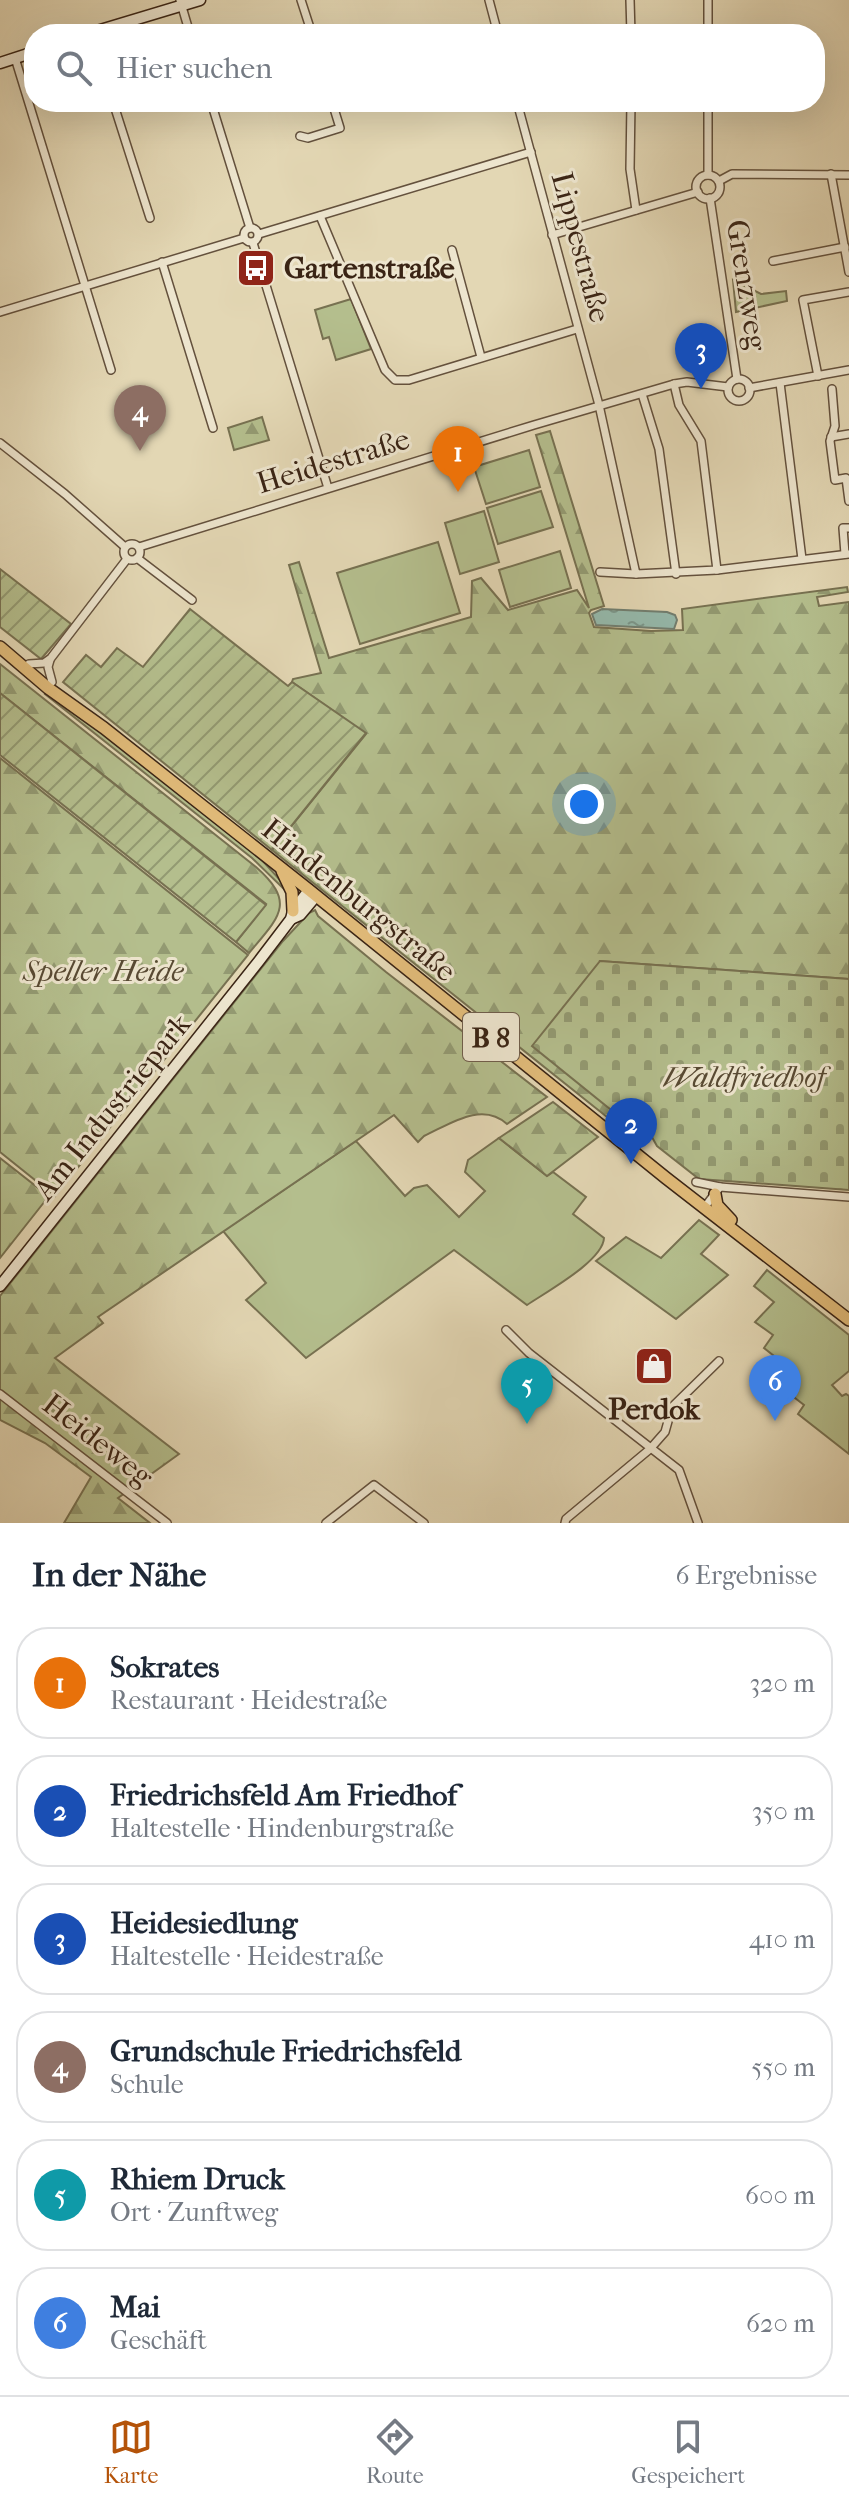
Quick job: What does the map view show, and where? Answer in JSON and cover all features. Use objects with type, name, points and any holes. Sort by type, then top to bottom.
[{"type":"main road","name":"Hindenburgstraße","points":[[0,645],[52,682],[104,728]]},
{"type":"main road","name":"Hindenburgstraße","points":[[0,645],[48,688],[104,728],[704,1208],[849,1320]]},
{"type":"main road","points":[[280,867],[292,892],[292,915]]},
{"type":"main road","name":"Hindenburgstraße","points":[[717,1190],[722,1212],[760,1244],[772,1259]]},
{"type":"street","points":[[119,24],[180,3],[200,0]]},
{"type":"street","points":[[301,0],[309,24]]},
{"type":"street","points":[[489,0],[495,24]]},
{"type":"street","points":[[630,0],[631,24]]},
{"type":"street","points":[[708,0],[708,24]]},
{"type":"street","points":[[180,3],[187,24]]},
{"type":"street","points":[[0,63],[24,55]]},
{"type":"street","points":[[15,58],[24,87]]},
{"type":"street","points":[[32,112],[111,370]]},
{"type":"street","points":[[116,112],[150,218]]},
{"type":"street","points":[[214,112],[250,228]]},
{"type":"street","points":[[300,136],[308,138],[340,128],[335,112]]},
{"type":"street","name":"Lippestraße","points":[[520,112],[599,405],[636,574]]},
{"type":"street","points":[[631,112],[630,169],[636,210]]},
{"type":"street","points":[[708,112],[708,175]]},
{"type":"street","points":[[259,234],[531,152]]},
{"type":"street","points":[[719,181],[732,174],[849,175]]},
{"type":"street","points":[[831,174],[849,272]]},
{"type":"street","points":[[708,175],[719,181]]},
{"type":"street","points":[[708,175],[698,181],[698,192],[703,197],[710,198],[719,192],[719,181]]},
{"type":"street","points":[[552,235],[698,192]]},
{"type":"street","name":"Grenzweg","points":[[710,198],[737,379]]},
{"type":"street","points":[[320,216],[385,370],[395,380],[409,380],[577,329]]},
{"type":"street","points":[[250,228],[259,234]]},
{"type":"street","points":[[244,238],[246,230],[250,228]]},
{"type":"street","points":[[253,243],[259,234]]},
{"type":"street","points":[[0,312],[244,238]]},
{"type":"street","points":[[244,238],[253,243]]},
{"type":"street","points":[[253,243],[328,488]]},
{"type":"street","points":[[452,250],[481,357]]},
{"type":"street","points":[[773,261],[847,251]]},
{"type":"street","points":[[162,262],[213,428]]},
{"type":"street","points":[[818,376],[803,300],[849,292]]},
{"type":"street","name":"Heidestraße","points":[[125,547],[132,543],[139,547],[674,384],[687,382],[728,387],[729,394],[737,400],[746,397],[749,388],[849,370]]},
{"type":"street","points":[[728,387],[737,379],[744,380],[749,388]]},
{"type":"street","points":[[780,383],[802,559]]},
{"type":"street","points":[[674,384],[679,405],[701,441],[717,570]]},
{"type":"street","points":[[832,389],[835,426],[830,441],[835,480],[846,478],[849,501]]},
{"type":"street","points":[[642,394],[659,449],[676,574]]},
{"type":"street","points":[[831,437],[849,434]]},
{"type":"street","points":[[0,443],[125,547],[123,552],[127,559]]},
{"type":"street","points":[[600,572],[676,574],[847,554],[843,528],[849,528]]},
{"type":"street","points":[[137,558],[139,547]]},
{"type":"street","points":[[29,664],[44,663],[51,658],[127,559],[137,558],[192,600]]},
{"type":"street","points":[[51,658],[48,667],[52,682]]},
{"type":"street","name":"Am Industriepark","points":[[0,1286],[312,893]]},
{"type":"street","points":[[696,1182],[717,1190],[849,1197]]},
{"type":"street","points":[[704,1208],[717,1190]]},
{"type":"street","points":[[506,1330],[529,1353],[679,1470],[698,1523]]},
{"type":"street","points":[[565,1523],[650,1449],[665,1432],[672,1407],[719,1361]]},
{"type":"street","name":"Heideweg","points":[[0,1394],[167,1523]]},
{"type":"street","points":[[326,1523],[374,1485],[424,1523]]},
{"type":"green space","points":[[733,280],[761,294],[786,291],[787,301],[736,312]]},
{"type":"green space","points":[[351,299],[371,349],[336,360],[329,337],[323,339],[315,310]]},
{"type":"green space","points":[[262,417],[269,440],[234,450],[228,428]]},
{"type":"green space","points":[[550,431],[604,606],[589,613],[594,627],[683,630],[682,609],[847,587],[848,592],[817,597],[819,606],[849,602],[849,979],[600,961],[631,1126],[622,1129],[272,850],[366,734],[292,682],[293,679],[321,673],[289,565],[299,562],[329,658],[471,617],[472,581],[481,578],[508,610],[577,590],[589,608],[536,435]]},
{"type":"green space","points":[[529,450],[540,487],[486,504],[474,467]]},
{"type":"green space","points":[[541,491],[553,527],[498,544],[487,508]]},
{"type":"green space","points":[[484,511],[499,562],[460,574],[445,523]]},
{"type":"green space","points":[[438,542],[460,613],[360,644],[337,573]]},
{"type":"green space","points":[[560,551],[571,588],[510,607],[499,570]]},
{"type":"green space","points":[[0,569],[71,624],[41,659],[0,627]]},
{"type":"green space","points":[[190,609],[288,686],[292,682],[366,733],[272,850],[63,682],[86,655],[101,667],[117,648],[143,667]]},
{"type":"green space","points":[[0,664],[269,880],[280,901],[279,910],[269,929],[249,953],[236,942],[266,904],[0,693]]},
{"type":"green space","points":[[48,690],[261,859],[286,891],[252,858],[45,694]]},
{"type":"green space","points":[[0,693],[266,905],[236,942],[0,755]]},
{"type":"green space","name":"Speller Heide","points":[[0,758],[248,955],[55,1196],[0,1152]]},
{"type":"green space","points":[[315,910],[318,916],[386,972],[547,1097],[507,1124],[487,1114],[466,1117],[424,1136],[418,1142],[394,1115],[98,1317],[103,1323],[55,1358],[179,1454],[118,1498],[150,1523],[64,1523],[91,1477],[45,1443],[0,1420],[0,1296],[283,941]]},
{"type":"green space","name":"Waldfriedhof","points":[[600,961],[849,979],[849,1190],[699,1179],[657,1146],[648,1130],[631,1126],[532,1046]]},
{"type":"green space","points":[[553,1102],[598,1137],[547,1176],[499,1138]]},
{"type":"green space","points":[[499,1138],[547,1176],[553,1172],[586,1197],[573,1214],[604,1238],[601,1247],[584,1266],[527,1305],[454,1250],[306,1358],[246,1300],[266,1283],[223,1231],[356,1141],[405,1196],[414,1188],[427,1185],[459,1217],[485,1191],[465,1172],[468,1160]]},
{"type":"green space","points":[[0,1158],[42,1191],[45,1201],[0,1258]]},
{"type":"green space","points":[[699,1220],[719,1235],[701,1254],[728,1275],[676,1319],[596,1261],[626,1237],[661,1258]]},
{"type":"green space","points":[[767,1270],[849,1335],[849,1371],[832,1385],[842,1396],[849,1396],[849,1454],[798,1414],[804,1405],[777,1384],[788,1367],[764,1348],[773,1335],[755,1322],[774,1302],[754,1286]]},
{"type":"water","points":[[602,609],[667,612],[675,615],[677,620],[674,629],[596,625],[592,614]]},
{"type":"place","name":"Gartenstraße","points":[[256,268]]},
{"type":"place","name":"Heidesiedlung","points":[[701,389]]},
{"type":"place","name":"Grundschule Friedrichsfeld","points":[[140,451]]},
{"type":"place","name":"Sokrates","points":[[458,492]]},
{"type":"place","name":"Friedrichsfeld Am Friedhof","points":[[631,1164]]},
{"type":"place","name":"Perdok","points":[[654,1366]]},
{"type":"place","name":"Mai","points":[[775,1421]]},
{"type":"place","name":"Rhiem Druck","points":[[527,1424]]}]
